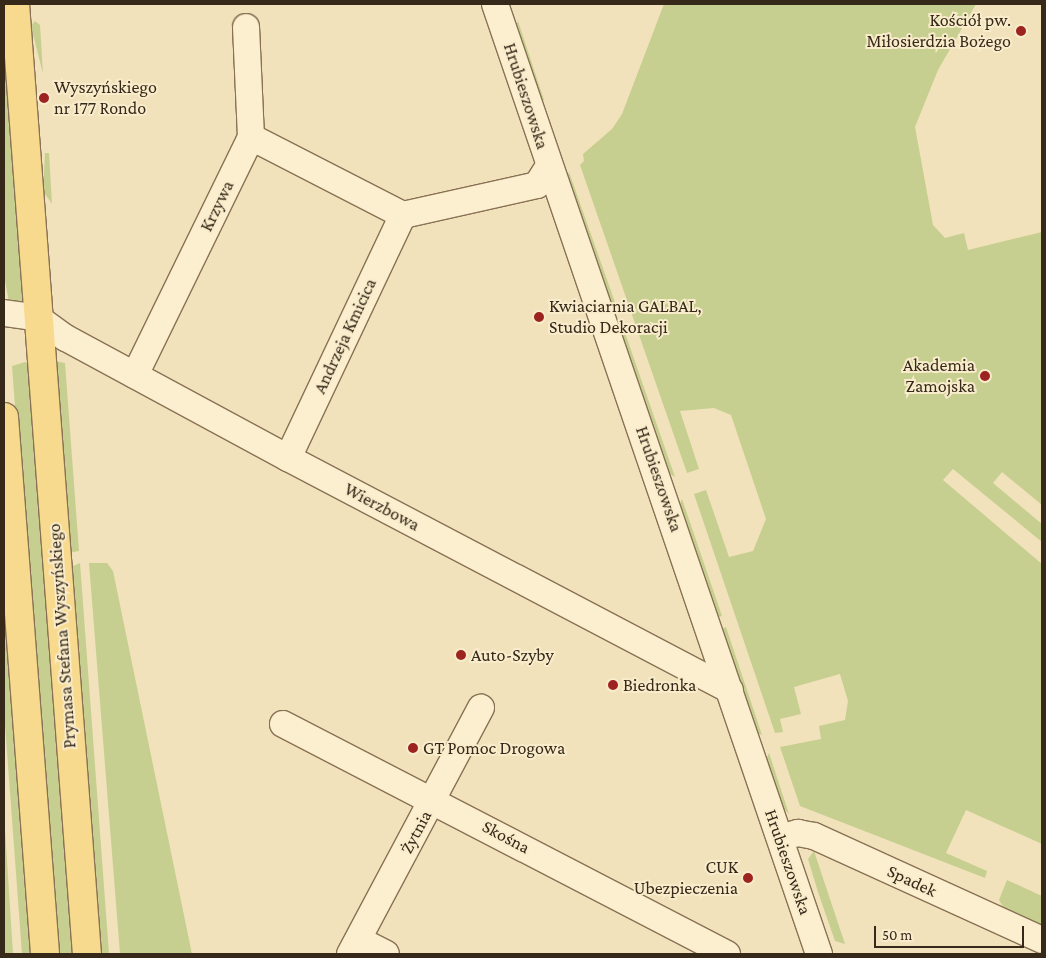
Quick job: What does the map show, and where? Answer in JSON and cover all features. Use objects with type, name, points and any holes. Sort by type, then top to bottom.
[{"type":"main road","name":"Prymasa Stefana Wyszyńskiego","points":[[15,4],[87,954]]},
{"type":"main road","points":[[4,417],[11,591],[45,954]]},
{"type":"street","name":"Hrubieszowska","points":[[495,4],[820,954]]},
{"type":"street","name":"Krzywa","points":[[135,375],[251,137],[246,27]]},
{"type":"street","points":[[251,137],[403,215],[537,185],[549,166]]},
{"type":"street","name":"Andrzeja Kmicica","points":[[288,458],[403,215]]},
{"type":"street","points":[[4,313],[38,318]]},
{"type":"street","name":"Wierzbowa","points":[[38,318],[66,338],[288,458],[730,690]]},
{"type":"street","name":"Żytnia","points":[[355,947],[481,708]]},
{"type":"street","name":"Skośna","points":[[283,724],[433,799],[727,954]]},
{"type":"street","name":"Spadek","points":[[780,838],[798,833],[814,836],[1042,940]]},
{"type":"street","points":[[355,947],[386,954]]},
{"type":"green space","points":[[4,4],[25,298],[21,303],[9,302],[4,275]]},
{"type":"green space","points":[[664,4],[976,4],[938,70],[915,127],[933,225],[945,238],[964,233],[968,250],[1042,232],[1042,505],[1002,472],[993,483],[1042,524],[1042,542],[953,469],[943,480],[1042,564],[1042,844],[966,810],[946,853],[987,871],[985,878],[800,806],[780,747],[821,739],[819,726],[845,720],[848,701],[840,674],[794,687],[801,714],[780,719],[783,732],[775,733],[694,494],[706,490],[729,557],[753,551],[766,519],[731,415],[714,408],[680,411],[699,469],[687,473],[580,165],[584,161],[583,154],[612,129],[622,114]]},
{"type":"green space","points":[[35,21],[40,25],[43,74],[31,26]]},
{"type":"green space","points":[[518,21],[544,100],[538,102],[515,27]]},
{"type":"green space","points":[[45,153],[49,153],[52,204],[43,191]]},
{"type":"green space","points":[[569,172],[618,311],[611,310],[567,177]]},
{"type":"green space","points":[[623,327],[675,477],[667,472],[620,334]]},
{"type":"green space","points":[[54,361],[65,363],[79,551],[73,552],[68,549]]},
{"type":"green space","points":[[25,362],[30,364],[75,954],[56,954],[12,366]]},
{"type":"green space","points":[[682,499],[722,616],[716,618],[679,506]]},
{"type":"green space","points":[[80,563],[109,954],[98,954],[69,568]]},
{"type":"green space","points":[[89,563],[107,563],[113,571],[192,954],[120,954]]},
{"type":"green space","points":[[4,605],[7,608],[35,954],[22,954],[4,711]]},
{"type":"green space","points":[[726,627],[762,735],[756,733],[719,630]]},
{"type":"green space","points":[[769,753],[789,814],[781,806],[765,762]]},
{"type":"green space","points":[[4,814],[13,954],[4,954]]},
{"type":"green space","points":[[814,851],[845,944],[835,941],[818,892],[808,859]]},
{"type":"green space","points":[[1007,880],[1042,896],[1042,928],[1005,910],[999,900]]},
{"type":"place","name":"Kościół pw. Miłosierdzia Bożego","points":[[1021,31]]},
{"type":"place","name":"Wyszyńskiego nr 177 Rondo","points":[[44,98]]},
{"type":"place","name":"Kwiaciarnia GALBAL, Studio Dekoracji","points":[[539,317]]},
{"type":"place","name":"Akademia Zamojska","points":[[985,376]]},
{"type":"place","name":"Auto-Szyby","points":[[461,655]]},
{"type":"place","name":"Biedronka","points":[[613,685]]},
{"type":"place","name":"GT Pomoc Drogowa","points":[[413,748]]},
{"type":"place","name":"CUK Ubezpieczenia","points":[[748,878]]}]
